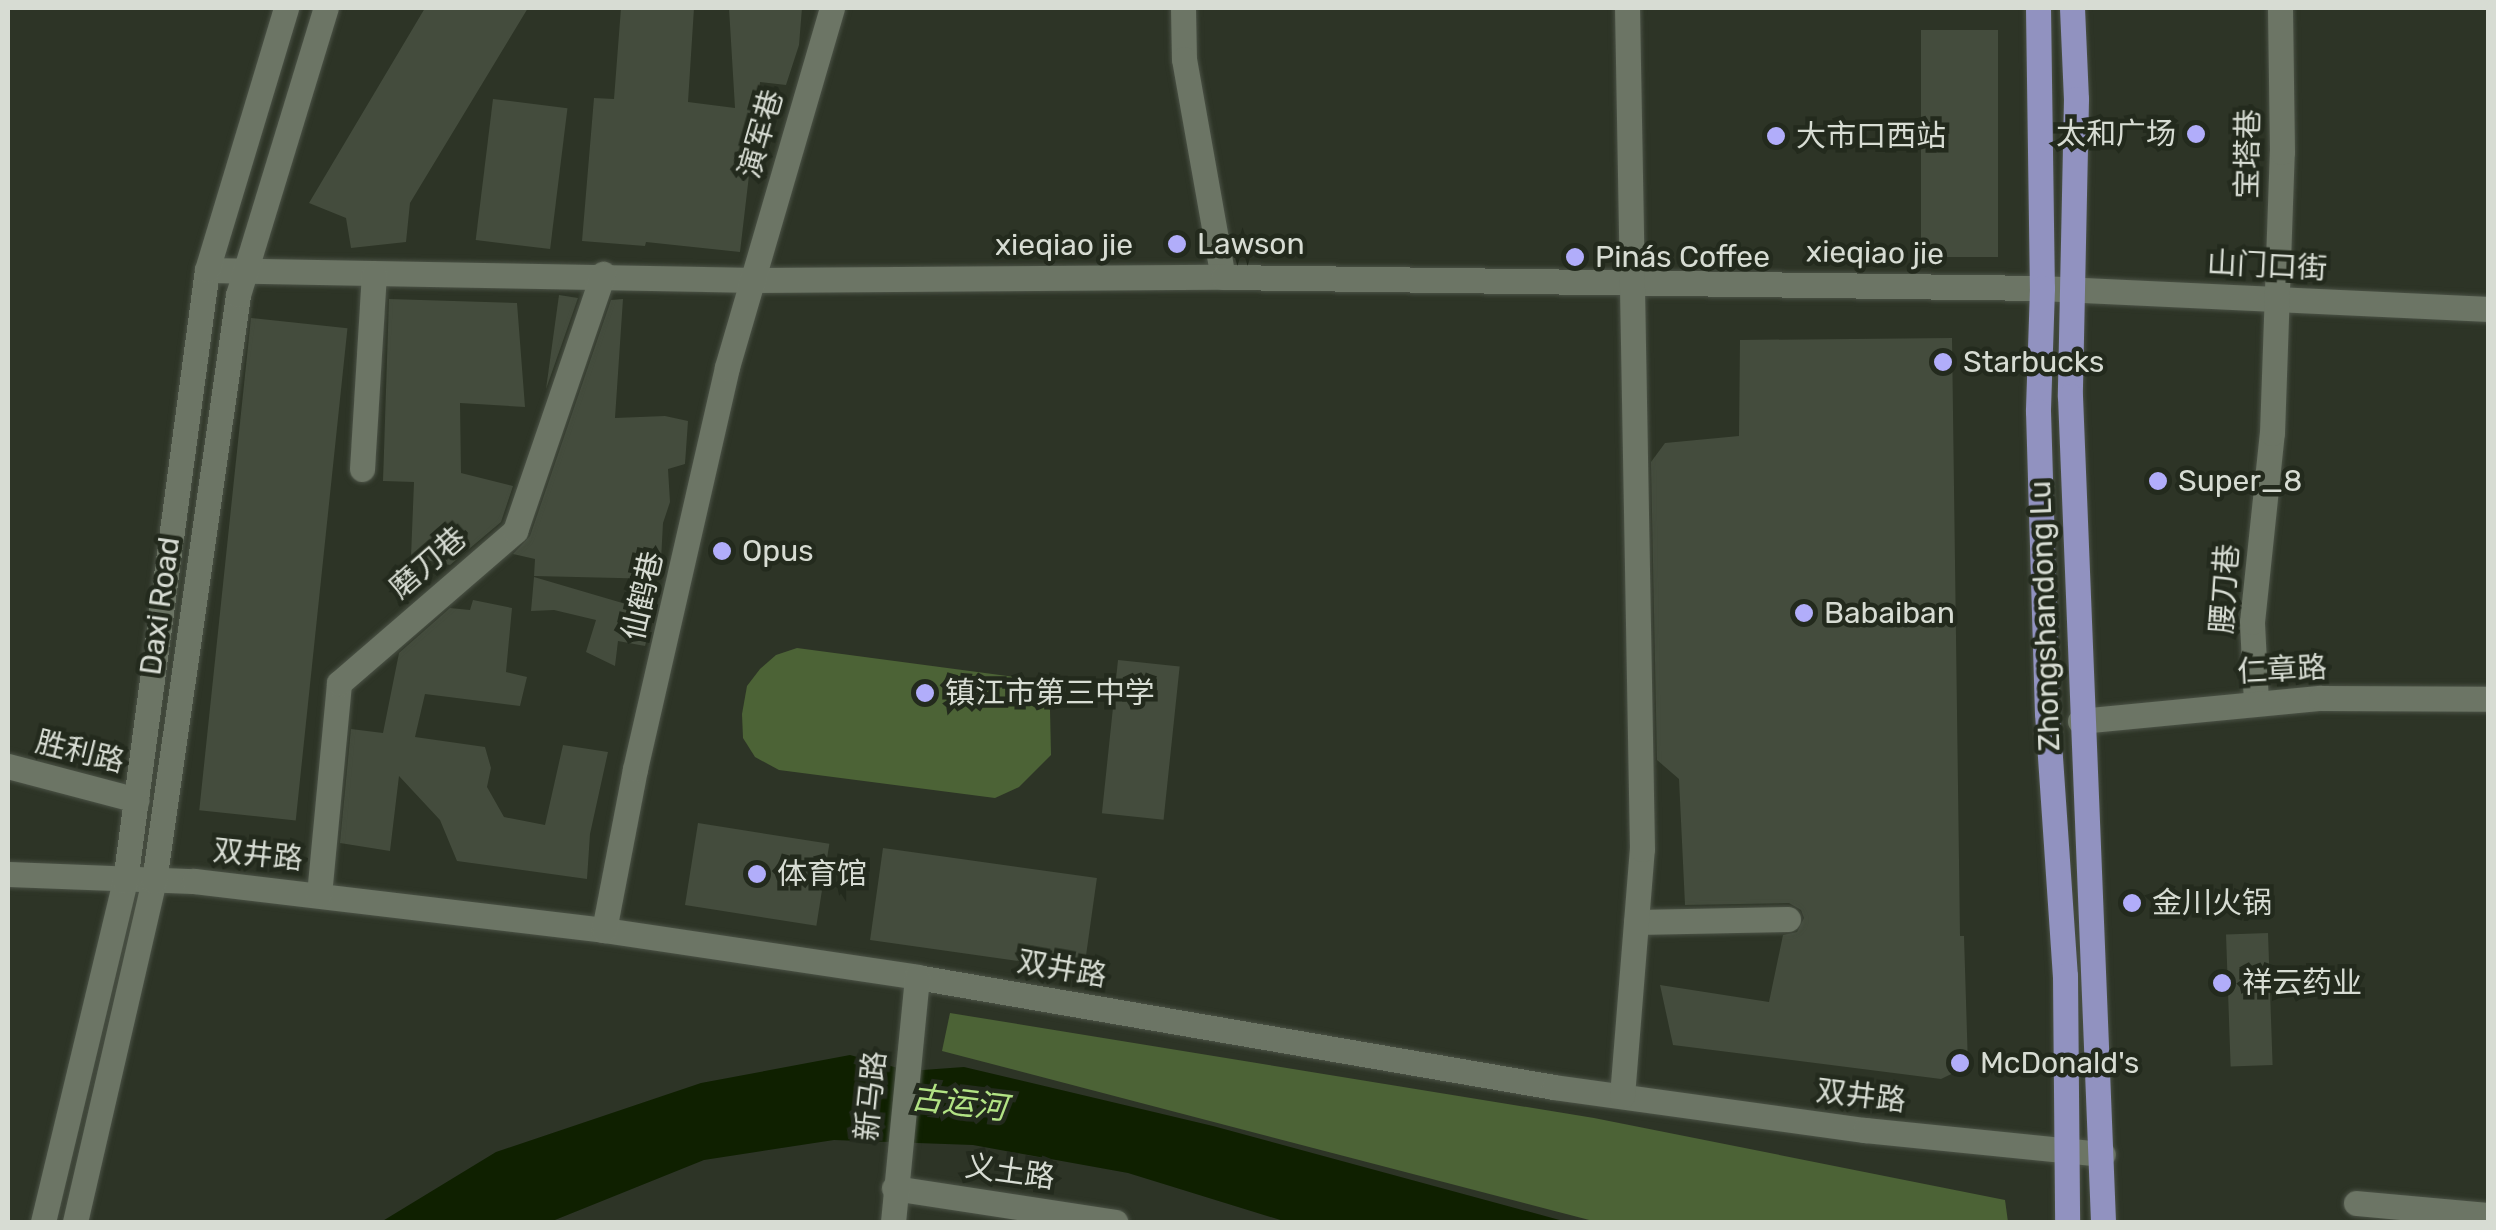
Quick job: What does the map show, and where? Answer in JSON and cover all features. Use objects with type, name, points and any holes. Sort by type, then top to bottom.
[{"type":"main road","name":"Zhongshandong Lu","points":[[2038,8],[2042,288],[2038,430],[2047,712],[2065,976],[2068,1222]]},
{"type":"main road","name":"Zhongshandong Lu","points":[[2072,8],[2074,291],[2070,396],[2103,1222]]},
{"type":"street","name":"Daxi Road","points":[[44,1218],[125,881],[207,270],[286,8]]},
{"type":"street","name":"Daxi Road","points":[[76,1220],[154,881],[238,295],[326,8]]},
{"type":"street","name":"演军巷","points":[[756,280],[832,8]]},
{"type":"street","points":[[1183,8],[1184,59],[1223,277]]},
{"type":"street","points":[[1622,1096],[1642,849],[1627,8]]},
{"type":"street","name":"宝塔巷","points":[[2276,300],[2282,152],[2280,8]]},
{"type":"street","name":"xieqiao jie","points":[[207,270],[603,274],[756,280],[1223,277],[2042,288]]},
{"type":"street","points":[[362,469],[374,274]]},
{"type":"street","name":"磨刀巷","points":[[319,894],[339,683],[515,531],[603,274]]},
{"type":"street","name":"仙鹤巷","points":[[604,930],[635,769],[727,367],[756,280]]},
{"type":"street","name":"山门口街","points":[[2042,288],[2488,310]]},
{"type":"street","name":"腰刀巷","points":[[2256,702],[2252,622],[2272,433],[2276,300]]},
{"type":"street","name":"仁章路","points":[[2080,721],[2256,702],[2488,699]]},
{"type":"street","name":"胜利路","points":[[8,766],[137,800]]},
{"type":"street","name":"双井路","points":[[8,874],[319,894],[604,930],[917,977],[1622,1096],[2068,1153],[2103,1154]]},
{"type":"street","points":[[1636,922],[1788,920]]},
{"type":"street","name":"新马路","points":[[892,1222],[917,977]]},
{"type":"street","name":"义土路","points":[[894,1188],[1115,1222]]},
{"type":"street","points":[[2356,1203],[2488,1216]]},
{"type":"shaded area","points":[[797,648],[1015,677],[1035,688],[1050,710],[1051,755],[1019,787],[995,798],[779,770],[755,757],[743,738],[742,714],[747,686],[760,669],[776,655]]},
{"type":"shaded area","points":[[950,1013],[1594,1118],[2005,1200],[2008,1222],[1597,1222],[942,1051]]},
{"type":"water","name":"古运河","points":[[850,1055],[909,1071],[964,1067],[1213,1126],[1567,1222],[1287,1222],[1128,1173],[973,1145],[834,1140],[704,1160],[550,1222],[381,1222],[496,1152],[701,1083]]},
{"type":"building","points":[[425,8],[528,8],[410,203],[406,242],[351,248],[346,218],[309,203]]},
{"type":"building","points":[[621,8],[694,8],[688,102],[735,108],[729,8],[802,8],[799,45],[786,85],[760,82],[740,252],[646,242],[645,246],[582,241],[594,98],[614,99]]},
{"type":"building","points":[[1921,30],[1998,30],[1998,257],[1921,257]]},
{"type":"building","points":[[493,99],[567,108],[550,249],[476,240]]},
{"type":"building","points":[[559,295],[578,298],[546,389]]},
{"type":"building","points":[[389,299],[517,303],[525,407],[460,403],[461,473],[513,486],[501,522],[450,565],[411,557],[414,482],[383,481]]},
{"type":"building","points":[[623,299],[615,418],[665,416],[688,421],[685,464],[668,469],[670,502],[663,523],[660,579],[534,576],[535,559],[513,554],[530,536],[611,300]]},
{"type":"building","points":[[251,318],[347,328],[296,820],[199,810]]},
{"type":"building","name":"Babaiban","points":[[1952,338],[1960,936],[1964,936],[1968,1066],[1941,1079],[1673,1045],[1660,985],[1769,1002],[1783,935],[1797,932],[1804,918],[1801,910],[1789,903],[1685,905],[1679,779],[1657,760],[1651,462],[1665,443],[1739,436],[1740,340]]},
{"type":"building","points":[[534,577],[636,607],[635,622],[651,624],[645,646],[618,641],[615,666],[586,652],[596,620],[554,610],[531,611]]},
{"type":"building","points":[[473,600],[512,608],[506,672],[527,677],[520,706],[425,694],[415,737],[485,747],[491,768],[487,787],[504,817],[545,825],[563,745],[608,752],[590,834],[587,879],[457,861],[440,820],[399,776],[390,851],[340,843],[351,729],[383,733],[399,653],[450,608],[470,610]]},
{"type":"building","points":[[1118,660],[1180,666],[1164,820],[1102,813]]},
{"type":"building","name":"体育馆","points":[[698,823],[829,844],[816,926],[685,905]]},
{"type":"building","points":[[883,848],[1097,878],[1084,970],[870,940]]},
{"type":"building","points":[[2268,933],[2273,1065],[2231,1066],[2226,934]]},
{"type":"place","name":"太和广场","points":[[2196,134]]},
{"type":"place","name":"大市口西站","points":[[1776,136]]},
{"type":"place","name":"Lawson","points":[[1177,244]]},
{"type":"place","name":"Pinás Coffee","points":[[1575,257]]},
{"type":"place","name":"Starbucks","points":[[1943,362]]},
{"type":"place","name":"Super_8","points":[[2158,481]]},
{"type":"place","name":"Opus","points":[[722,551]]},
{"type":"place","name":"Babaiban","points":[[1804,613]]},
{"type":"place","name":"镇江市第三中学","points":[[925,693]]},
{"type":"place","name":"体育馆","points":[[757,874]]},
{"type":"place","name":"金川火锅","points":[[2132,903]]},
{"type":"place","name":"祥云药业","points":[[2222,983]]},
{"type":"place","name":"McDonald's","points":[[1960,1063]]}]
